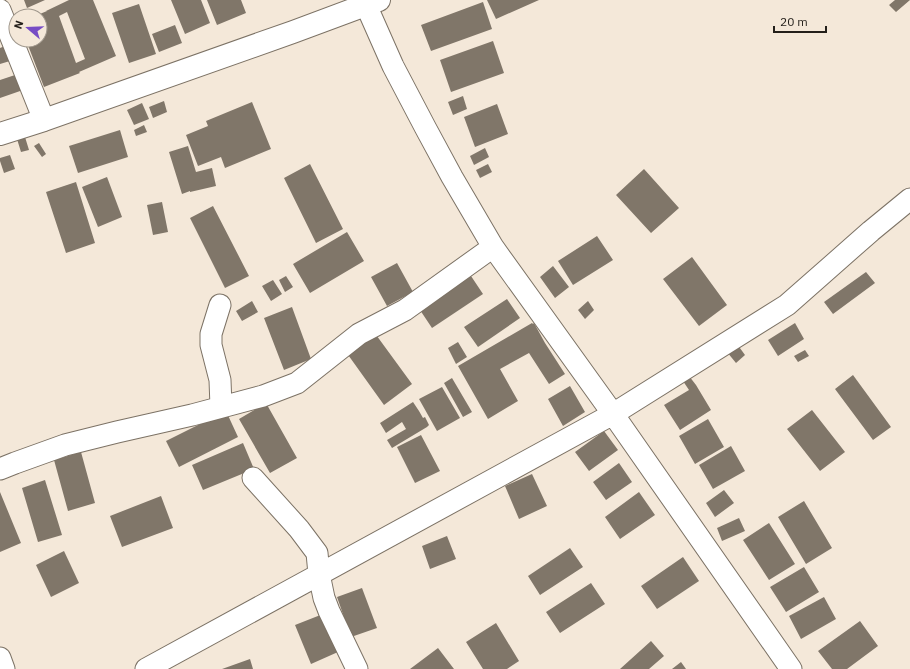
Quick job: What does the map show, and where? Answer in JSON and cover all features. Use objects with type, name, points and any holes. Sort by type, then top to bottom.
[{"type":"street","points":[[0,134],[44,120],[372,2],[393,66],[452,177],[493,247],[613,414],[792,669]]},
{"type":"street","points":[[0,10],[44,120]]},
{"type":"street","points":[[146,669],[613,414],[787,305],[871,231],[910,199]]},
{"type":"street","points":[[0,469],[65,445],[192,415],[263,396],[297,383],[359,334],[405,310],[493,247]]},
{"type":"street","points":[[220,304],[211,334],[211,345],[220,380],[221,407]]},
{"type":"street","points":[[253,478],[299,529],[317,553],[319,574],[324,598],[357,669]]},
{"type":"street","points":[[0,658],[4,669]]},
{"type":"building","points":[[24,0],[45,0],[27,8]]},
{"type":"building","points":[[69,0],[93,0],[116,56],[79,72],[80,73],[44,87],[29,48],[48,48],[48,10]],"holes":[[[67,12],[85,59],[76,63],[59,16]]]},
{"type":"building","points":[[171,0],[201,0],[210,23],[185,34]]},
{"type":"building","points":[[207,0],[241,0],[246,13],[217,25]]},
{"type":"building","points":[[487,0],[539,0],[496,19]]},
{"type":"building","points":[[895,0],[910,0],[896,12],[889,5]]},
{"type":"building","points":[[483,2],[492,29],[431,51],[421,25]]},
{"type":"building","points":[[139,4],[156,54],[129,63],[112,13]]},
{"type":"building","points":[[175,25],[182,43],[159,52],[152,34]]},
{"type":"building","points":[[493,41],[504,73],[451,92],[440,60]]},
{"type":"building","points":[[5,46],[10,61],[0,64],[0,48]]},
{"type":"building","points":[[18,74],[23,90],[0,98],[0,80]]},
{"type":"building","points":[[463,96],[467,109],[453,115],[448,102]]},
{"type":"building","points":[[164,101],[167,112],[153,118],[149,107]]},
{"type":"building","points":[[252,102],[271,149],[225,168],[221,157],[198,166],[186,135],[208,126],[206,121]]},
{"type":"building","points":[[142,103],[149,119],[134,125],[127,110]]},
{"type":"building","points":[[497,104],[508,134],[475,147],[464,117]]},
{"type":"building","points":[[144,125],[147,132],[136,136],[134,130]]},
{"type":"building","points":[[120,130],[128,157],[78,173],[69,146]]},
{"type":"building","points":[[25,137],[29,150],[21,152],[17,139]]},
{"type":"building","points":[[39,143],[46,154],[42,157],[34,146]]},
{"type":"building","points":[[188,146],[196,172],[212,168],[216,186],[182,194],[169,152]]},
{"type":"building","points":[[485,148],[489,157],[474,165],[470,156]]},
{"type":"building","points":[[10,155],[15,169],[4,173],[0,158]]},
{"type":"building","points":[[310,164],[343,229],[316,243],[284,178]]},
{"type":"building","points":[[488,164],[492,172],[480,178],[476,170]]},
{"type":"building","points":[[644,169],[679,208],[651,233],[616,195]]},
{"type":"building","points":[[107,177],[122,217],[98,227],[82,187]]},
{"type":"building","points":[[76,182],[95,243],[66,253],[46,192]]},
{"type":"building","points":[[162,202],[168,232],[153,235],[147,205]]},
{"type":"building","points":[[213,206],[249,276],[225,288],[190,218]]},
{"type":"building","points":[[347,232],[364,261],[310,293],[293,264]]},
{"type":"building","points":[[597,236],[613,260],[573,285],[558,261]]},
{"type":"building","points":[[692,257],[727,305],[699,326],[663,279]]},
{"type":"building","points":[[397,263],[413,292],[387,306],[371,277]]},
{"type":"building","points":[[553,266],[569,287],[555,298],[540,277]]},
{"type":"building","points":[[866,272],[875,283],[833,314],[824,302]]},
{"type":"building","points":[[469,273],[483,294],[432,328],[418,307]]},
{"type":"building","points":[[286,276],[293,287],[285,292],[279,280]]},
{"type":"building","points":[[273,280],[282,294],[271,301],[262,286]]},
{"type":"building","points":[[507,299],[520,318],[478,347],[464,327]]},
{"type":"building","points":[[252,301],[258,312],[242,321],[236,311]]},
{"type":"building","points":[[588,301],[594,310],[585,319],[578,310]]},
{"type":"building","points":[[292,307],[311,359],[284,370],[264,318]]},
{"type":"building","points":[[534,323],[565,374],[549,384],[529,353],[500,369],[518,401],[488,419],[458,366]]},
{"type":"building","points":[[795,323],[804,339],[778,356],[768,340]]},
{"type":"building","points":[[374,332],[412,384],[384,405],[346,352]]},
{"type":"building","points":[[458,342],[467,357],[456,364],[448,348]]},
{"type":"building","points":[[737,344],[745,355],[736,363],[727,352]]},
{"type":"building","points":[[805,350],[809,356],[798,362],[794,356]]},
{"type":"building","points":[[853,375],[891,427],[873,440],[835,389]]},
{"type":"building","points":[[689,376],[711,410],[680,430],[664,405],[689,390],[683,381]]},
{"type":"building","points":[[452,378],[472,412],[463,417],[444,383]]},
{"type":"building","points":[[570,386],[585,412],[563,426],[548,399]]},
{"type":"building","points":[[442,387],[460,418],[437,431],[419,399]]},
{"type":"building","points":[[413,402],[423,418],[425,417],[429,425],[392,448],[387,440],[406,429],[402,422],[386,433],[380,423]]},
{"type":"building","points":[[266,403],[297,458],[270,473],[239,419]]},
{"type":"building","points":[[812,410],[845,452],[820,471],[787,429]]},
{"type":"building","points":[[226,411],[238,437],[179,467],[166,441]]},
{"type":"building","points":[[708,419],[724,447],[695,464],[679,436]]},
{"type":"building","points":[[604,431],[618,450],[589,471],[575,452]]},
{"type":"building","points":[[421,435],[440,471],[415,483],[397,447]]},
{"type":"building","points":[[243,443],[254,469],[203,490],[192,465]]},
{"type":"building","points":[[731,446],[745,471],[713,489],[699,465]]},
{"type":"building","points":[[81,452],[95,503],[68,511],[54,460]]},
{"type":"building","points":[[619,463],[632,482],[606,500],[593,482]]},
{"type":"building","points":[[532,474],[547,506],[519,519],[505,486]]},
{"type":"building","points":[[45,480],[62,535],[38,542],[22,488]]},
{"type":"building","points":[[724,490],[734,503],[715,517],[706,503]]},
{"type":"building","points":[[0,492],[21,543],[0,552]]},
{"type":"building","points":[[639,492],[655,515],[620,539],[605,517]]},
{"type":"building","points":[[161,496],[173,528],[122,547],[110,516]]},
{"type":"building","points":[[804,501],[832,548],[806,564],[778,517]]},
{"type":"building","points":[[739,518],[745,531],[722,541],[717,528]]},
{"type":"building","points":[[769,523],[795,564],[769,580],[743,540]]},
{"type":"building","points":[[447,536],[456,559],[430,569],[422,546]]},
{"type":"building","points":[[570,548],[583,567],[540,595],[528,576]]},
{"type":"building","points":[[64,551],[79,583],[51,597],[36,565]]},
{"type":"building","points":[[683,557],[699,581],[657,609],[641,586]]},
{"type":"building","points":[[804,567],[819,592],[786,612],[770,587]]},
{"type":"building","points":[[591,583],[605,604],[560,633],[546,612]]},
{"type":"building","points":[[362,588],[377,628],[351,637],[337,597]]},
{"type":"building","points":[[824,597],[836,619],[801,639],[789,616]]},
{"type":"building","points":[[323,614],[338,652],[311,664],[295,625]]},
{"type":"building","points":[[860,621],[878,646],[847,669],[832,669],[818,651]]},
{"type":"building","points":[[496,623],[519,661],[507,669],[483,669],[466,642]]},
{"type":"building","points":[[651,641],[664,656],[649,669],[620,669]]},
{"type":"building","points":[[438,648],[454,669],[410,669]]},
{"type":"building","points":[[250,659],[253,669],[222,669]]},
{"type":"building","points":[[681,662],[686,669],[672,669]]}]
